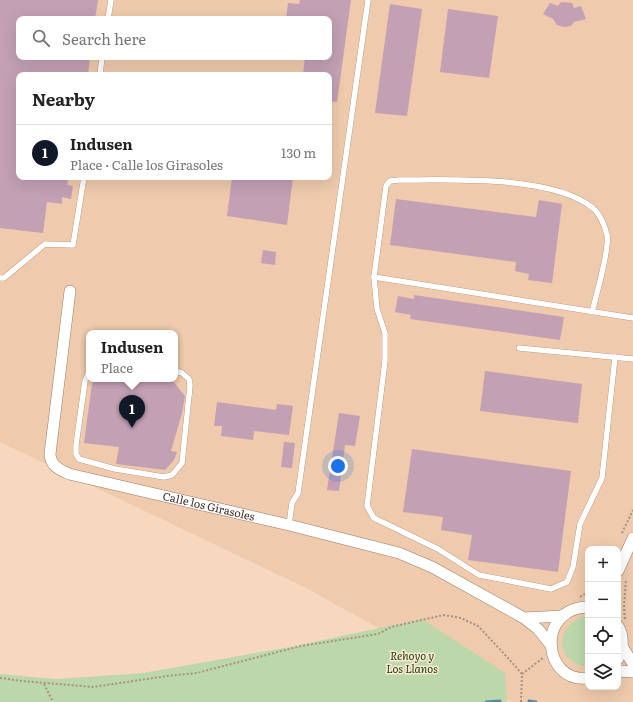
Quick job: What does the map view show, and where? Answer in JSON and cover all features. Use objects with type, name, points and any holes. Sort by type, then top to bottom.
[{"type":"street","name":"Calle los Girasoles","points":[[70,291],[50,454],[50,460],[56,468],[87,478],[355,541],[416,559],[524,618],[538,629],[550,644],[556,662],[564,671],[574,676],[585,678]]},
{"type":"street","points":[[622,573],[633,538]]},
{"type":"street","points":[[550,644],[551,634],[562,616],[574,609],[585,607]]},
{"type":"street","points":[[524,618],[562,616]]},
{"type":"street","points":[[620,654],[622,646],[622,625]]},
{"type":"street","points":[[622,646],[633,664]]},
{"type":"street","points":[[621,671],[633,672]]},
{"type":"lane","points":[[108,16],[111,0]]},
{"type":"lane","points":[[289,525],[292,503],[298,493],[368,0]]},
{"type":"lane","points":[[100,72],[102,60]]},
{"type":"lane","points":[[0,278],[4,278],[45,244],[73,245],[84,180]]},
{"type":"lane","points":[[592,312],[608,236],[602,220],[594,208],[565,192],[496,180],[390,181],[386,186],[374,277],[377,309],[385,333],[385,361],[367,506],[374,518],[438,549],[479,575],[551,589],[567,582],[573,567],[580,524],[602,478],[615,357]]},
{"type":"lane","points":[[374,277],[633,318]]},
{"type":"lane","points":[[519,348],[633,359]]},
{"type":"lane","points":[[86,378],[76,446],[76,454],[79,459],[85,465],[164,477],[172,475],[182,464],[190,386],[189,379],[182,373],[178,372]]},
{"type":"path","points":[[621,536],[633,510]]},
{"type":"path","points":[[622,573],[624,607],[622,625]]},
{"type":"path","points":[[0,678],[44,684],[93,687],[167,676],[197,674],[302,646],[378,634],[391,627],[444,615],[461,618],[478,626],[522,674],[521,702]]},
{"type":"path","points":[[522,674],[545,657],[548,662]]},
{"type":"path","points":[[44,684],[53,702]]},
{"type":"shaded area","points":[[0,0],[633,0],[633,702],[512,702],[306,588],[0,442]]},
{"type":"green space","points":[[585,617],[585,666],[577,664],[569,659],[564,652],[562,644],[563,636],[573,622]]},
{"type":"green space","name":"Rehoyo y Los Llanos","points":[[422,619],[505,673],[507,702],[0,702],[0,674],[56,679],[143,673],[290,647]]},
{"type":"building","points":[[0,0],[98,0],[95,16],[16,16],[16,60],[90,60],[88,72],[16,72],[16,180],[68,180],[67,185],[73,186],[71,199],[62,197],[62,204],[47,202],[43,233],[0,228]]},
{"type":"building","points":[[300,0],[351,0],[337,102],[332,101],[332,72],[303,72],[305,60],[332,60],[332,16],[286,16],[288,3],[299,4]]},
{"type":"building","points":[[561,2],[572,3],[574,8],[581,6],[586,19],[574,22],[571,26],[564,27],[557,25],[553,19],[543,14],[550,3],[558,6]]},
{"type":"building","points":[[390,4],[422,9],[407,116],[375,113]]},
{"type":"building","points":[[448,9],[498,16],[489,78],[440,72]]},
{"type":"building","points":[[232,180],[293,180],[287,225],[227,216]]},
{"type":"building","points":[[396,199],[536,217],[539,200],[562,204],[552,283],[528,280],[529,274],[515,271],[516,262],[390,245]]},
{"type":"building","points":[[263,250],[276,252],[275,265],[261,263]]},
{"type":"building","points":[[414,295],[564,317],[560,340],[410,319],[411,315],[395,312],[398,296],[414,299]]},
{"type":"building","points":[[485,371],[582,384],[578,423],[480,411]]},
{"type":"building","points":[[93,382],[174,382],[185,396],[182,413],[171,451],[177,452],[174,460],[165,470],[116,464],[119,447],[84,443]]},
{"type":"building","points":[[217,402],[276,410],[277,404],[293,406],[289,435],[254,431],[253,440],[221,436],[222,426],[214,426]]},
{"type":"building","points":[[339,413],[360,416],[355,446],[345,445],[339,491],[327,490]]},
{"type":"building","points":[[284,442],[295,443],[292,468],[281,467]]},
{"type":"building","points":[[412,449],[571,471],[558,572],[468,560],[472,535],[441,530],[443,517],[403,512]]},
{"type":"waterway","points":[[486,702],[500,701]]},
{"type":"waterway","points":[[529,701],[536,702]]},
{"type":"place","name":"Indusen","points":[[132,428]]}]
